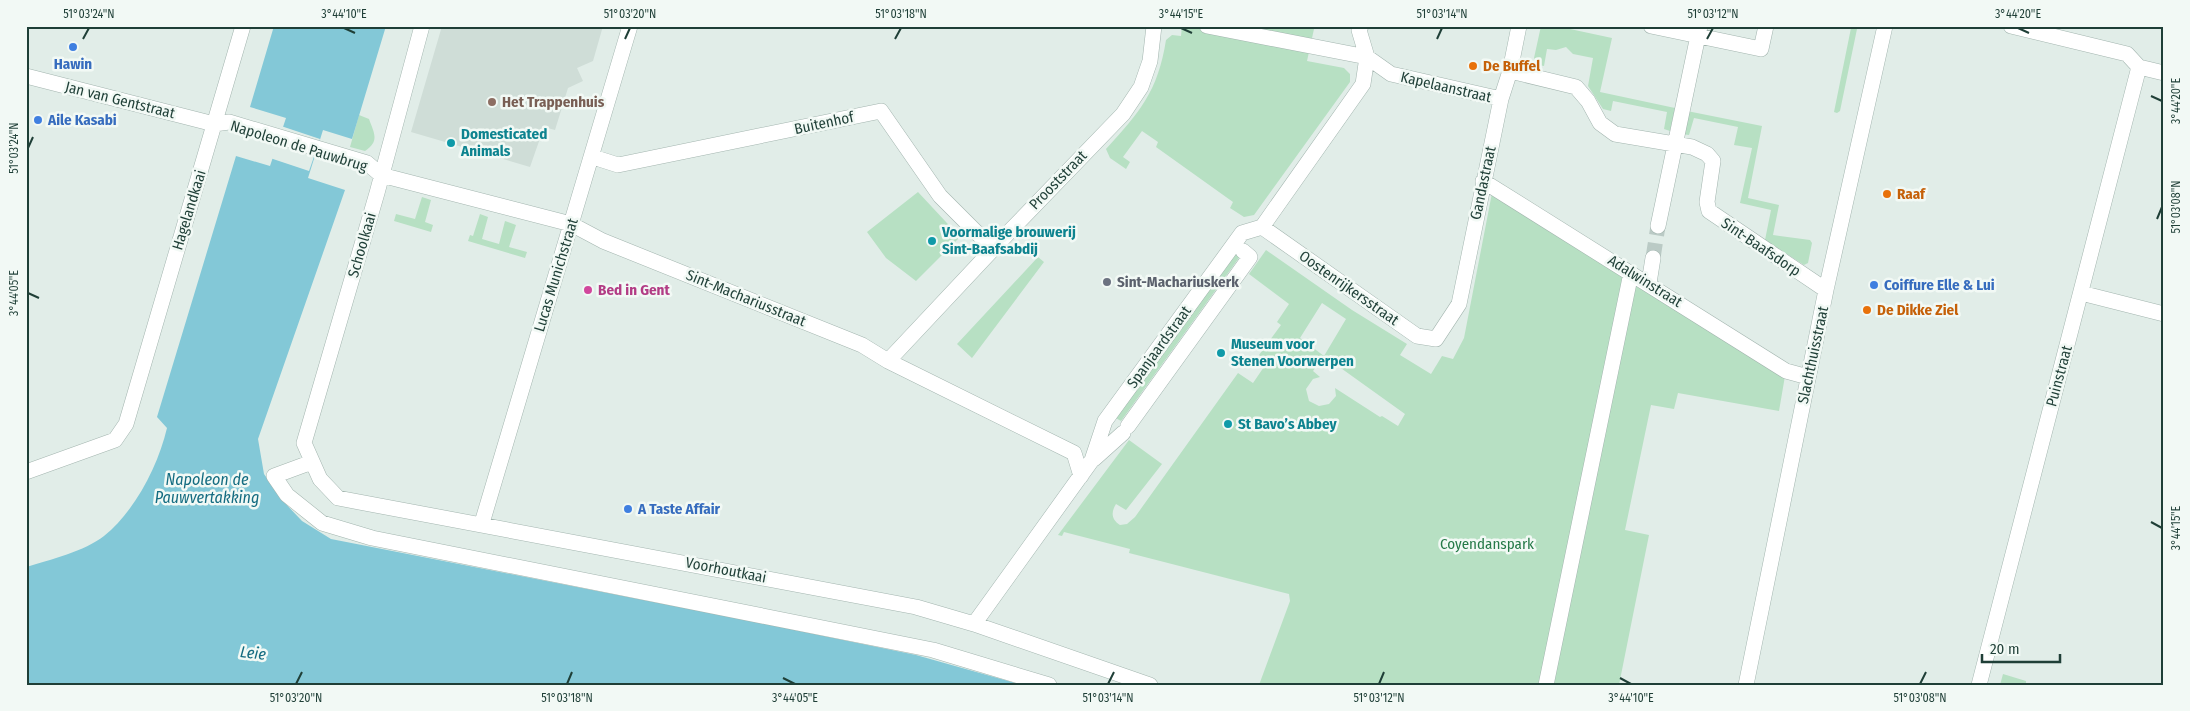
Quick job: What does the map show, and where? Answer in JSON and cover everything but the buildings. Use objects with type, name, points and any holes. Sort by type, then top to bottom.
[{"type":"street","name":"Hagelandkaai","points":[[26,472],[115,440],[126,424],[243,26]]},
{"type":"street","name":"Schoolkaai","points":[[312,462],[304,443],[422,26]]},
{"type":"street","name":"Lucas Munichstraat","points":[[482,524],[571,224],[593,157],[630,26]]},
{"type":"street","name":"Prooststraat","points":[[888,361],[1123,114],[1141,86],[1150,61],[1154,26]]},
{"type":"street","points":[[1208,26],[1367,57]]},
{"type":"street","points":[[1262,226],[1363,84],[1367,57],[1359,30],[1361,26]]},
{"type":"street","name":"Gandastraat","points":[[1439,336],[1459,304],[1483,181],[1519,26]]},
{"type":"street","points":[[1651,26],[1699,31],[1761,49],[1766,26]]},
{"type":"street","name":"Slachthuisstraat","points":[[1746,685],[1826,290],[1885,26]]},
{"type":"street","points":[[2011,26],[2127,54],[2139,67],[2164,72]]},
{"type":"street","points":[[1658,226],[1699,31]]},
{"type":"street","name":"Kapelaanstraat","points":[[1367,57],[1390,74],[1501,99]]},
{"type":"street","name":"Puinstraat","points":[[1979,685],[2139,67]]},
{"type":"street","name":"Sint-Baafsdorp","points":[[1510,71],[1576,87],[1588,101],[1600,123],[1615,134],[1692,147],[1706,154],[1713,161],[1707,202],[1709,211],[1826,290]]},
{"type":"street","name":"Jan van Gentstraat","points":[[26,76],[214,124]]},
{"type":"street","name":"Buitenhof","points":[[593,157],[618,165],[881,111],[940,196],[993,249]]},
{"type":"street","name":"Napoleon de Pauwbrug","points":[[214,124],[229,122],[367,163],[381,175]]},
{"type":"street","name":"Sint-Machariusstraat","points":[[381,175],[571,224],[596,238],[862,345],[888,361],[1074,453],[1081,476]]},
{"type":"street","name":"Adalwinstraat","points":[[1483,181],[1631,272],[1786,371],[1808,377]]},
{"type":"street","name":"Spanjaardstraat","points":[[974,624],[1092,460],[1105,421],[1238,248],[1242,233],[1262,226]]},
{"type":"street","name":"Oostenrijkersstraat","points":[[1262,226],[1416,336],[1436,339],[1439,336]]},
{"type":"street","points":[[1092,460],[1126,429],[1250,257],[1238,248]]},
{"type":"street","points":[[1648,283],[1653,258]]},
{"type":"street","points":[[1546,685],[1631,272]]},
{"type":"street","points":[[2081,294],[2164,314]]},
{"type":"street","points":[[312,462],[274,476],[287,496],[322,523],[330,526],[372,538],[933,650],[1049,685]]},
{"type":"street","name":"Voorhoutkaai","points":[[312,462],[320,478],[338,498],[916,607],[974,624],[1150,685]]},
{"type":"shaded area","name":"Het Trappenhuis","points":[[442,26],[603,26],[593,61],[577,68],[583,81],[568,88],[555,130],[544,127],[530,167],[411,132]]},
{"type":"green space","points":[[1182,26],[1295,26],[1314,29],[1307,61],[1344,68],[1350,74],[1350,82],[1254,215],[1244,217],[1230,208],[1233,202],[1156,147],[1158,142],[1142,131],[1123,157],[1130,162],[1126,169],[1110,158],[1106,149],[1129,124],[1146,100],[1163,58],[1166,40],[1172,35],[1181,36]]},
{"type":"green space","points":[[1541,26],[1556,26],[1612,38],[1600,92],[1675,108],[1670,131],[1664,129],[1667,112],[1613,101],[1611,111],[1603,109],[1588,86],[1593,58],[1573,54],[1566,47],[1556,50],[1547,49],[1544,66],[1539,65],[1534,58]]},
{"type":"green space","points":[[1851,28],[1857,29],[1840,111],[1837,113],[1834,112]]},
{"type":"green space","points":[[1687,111],[1762,126],[1748,198],[1779,205],[1773,235],[1810,240],[1812,243],[1808,263],[1804,265],[1765,240],[1771,210],[1740,203],[1752,148],[1734,145],[1738,127],[1694,118],[1689,135],[1682,134]]},
{"type":"green space","points":[[359,115],[369,119],[374,133],[373,144],[365,151],[350,147]]},
{"type":"green space","points":[[918,192],[960,237],[916,281],[886,258],[867,232]]},
{"type":"green space","name":"Coyendanspark","points":[[1492,193],[1785,376],[1779,411],[1678,393],[1674,409],[1651,405],[1625,530],[1649,535],[1619,685],[1259,685],[1290,601],[1289,594],[1129,553],[1130,549],[1064,532],[1062,536],[1058,535],[1129,440],[1162,464],[1126,510],[1116,504],[1113,510],[1113,518],[1120,525],[1127,524],[1135,517],[1238,373],[1253,383],[1268,361],[1259,355],[1281,325],[1277,322],[1289,304],[1249,274],[1266,250],[1352,310],[1407,344],[1400,355],[1431,374],[1442,356],[1453,359],[1464,338]],"holes":[[[1322,303],[1346,319],[1324,356],[1300,338]],[[1324,356],[1405,414],[1398,426],[1382,416],[1380,417],[1335,388],[1336,396],[1329,404],[1319,406],[1309,401],[1306,389],[1313,379],[1320,377],[1313,371]]]},
{"type":"green space","points":[[422,197],[431,200],[425,222],[433,225],[431,232],[394,221],[396,214],[415,219]]},
{"type":"green space","points":[[480,214],[488,217],[482,239],[499,244],[505,221],[516,225],[509,247],[527,252],[525,258],[468,241],[470,235],[473,236]]},
{"type":"green space","points":[[1235,251],[1241,255],[1121,421],[1114,417]]},
{"type":"green space","points":[[1038,257],[1044,262],[972,358],[957,344]]},
{"type":"green space","points":[[2003,674],[2026,681],[2026,685],[2000,685]]},
{"type":"water","points":[[274,26],[386,26],[352,139],[323,130],[308,178],[345,190],[258,439],[264,474],[283,501],[302,521],[331,539],[916,655],[1022,685],[26,685],[26,567],[67,554],[87,546],[104,536],[126,514],[144,487],[163,443],[167,428],[157,417],[236,156],[270,166],[286,118],[250,107]]},
{"type":"pier","points":[[281,126],[320,139],[309,171],[270,158]]},
{"type":"tunnel","points":[[1653,258],[1658,226]]},
{"type":"place","name":"Hawin","points":[[73,47]]},
{"type":"place","name":"De Buffel","points":[[1473,66]]},
{"type":"place","name":"Het Trappenhuis","points":[[492,102]]},
{"type":"place","name":"Aile Kasabi","points":[[38,120]]},
{"type":"place","name":"Domesticated Animals","points":[[451,143]]},
{"type":"place","name":"Raaf","points":[[1887,194]]},
{"type":"place","name":"Voormalige brouwerij Sint-Baafsabdij","points":[[932,241]]},
{"type":"place","name":"Sint-Machariuskerk","points":[[1107,282]]},
{"type":"place","name":"Coiffure Elle & Lui","points":[[1874,285]]},
{"type":"place","name":"Bed in Gent","points":[[588,290]]},
{"type":"place","name":"De Dikke Ziel","points":[[1867,310]]},
{"type":"place","name":"Museum voor Stenen Voorwerpen","points":[[1221,353]]},
{"type":"place","name":"St Bavo’s Abbey","points":[[1228,424]]},
{"type":"place","name":"A Taste Affair","points":[[628,509]]},
{"type":"water label","name":"Napoleon de Pauwvertakking","points":[[207,488]]},
{"type":"water label","name":"Leie","points":[[253,653]]}]
